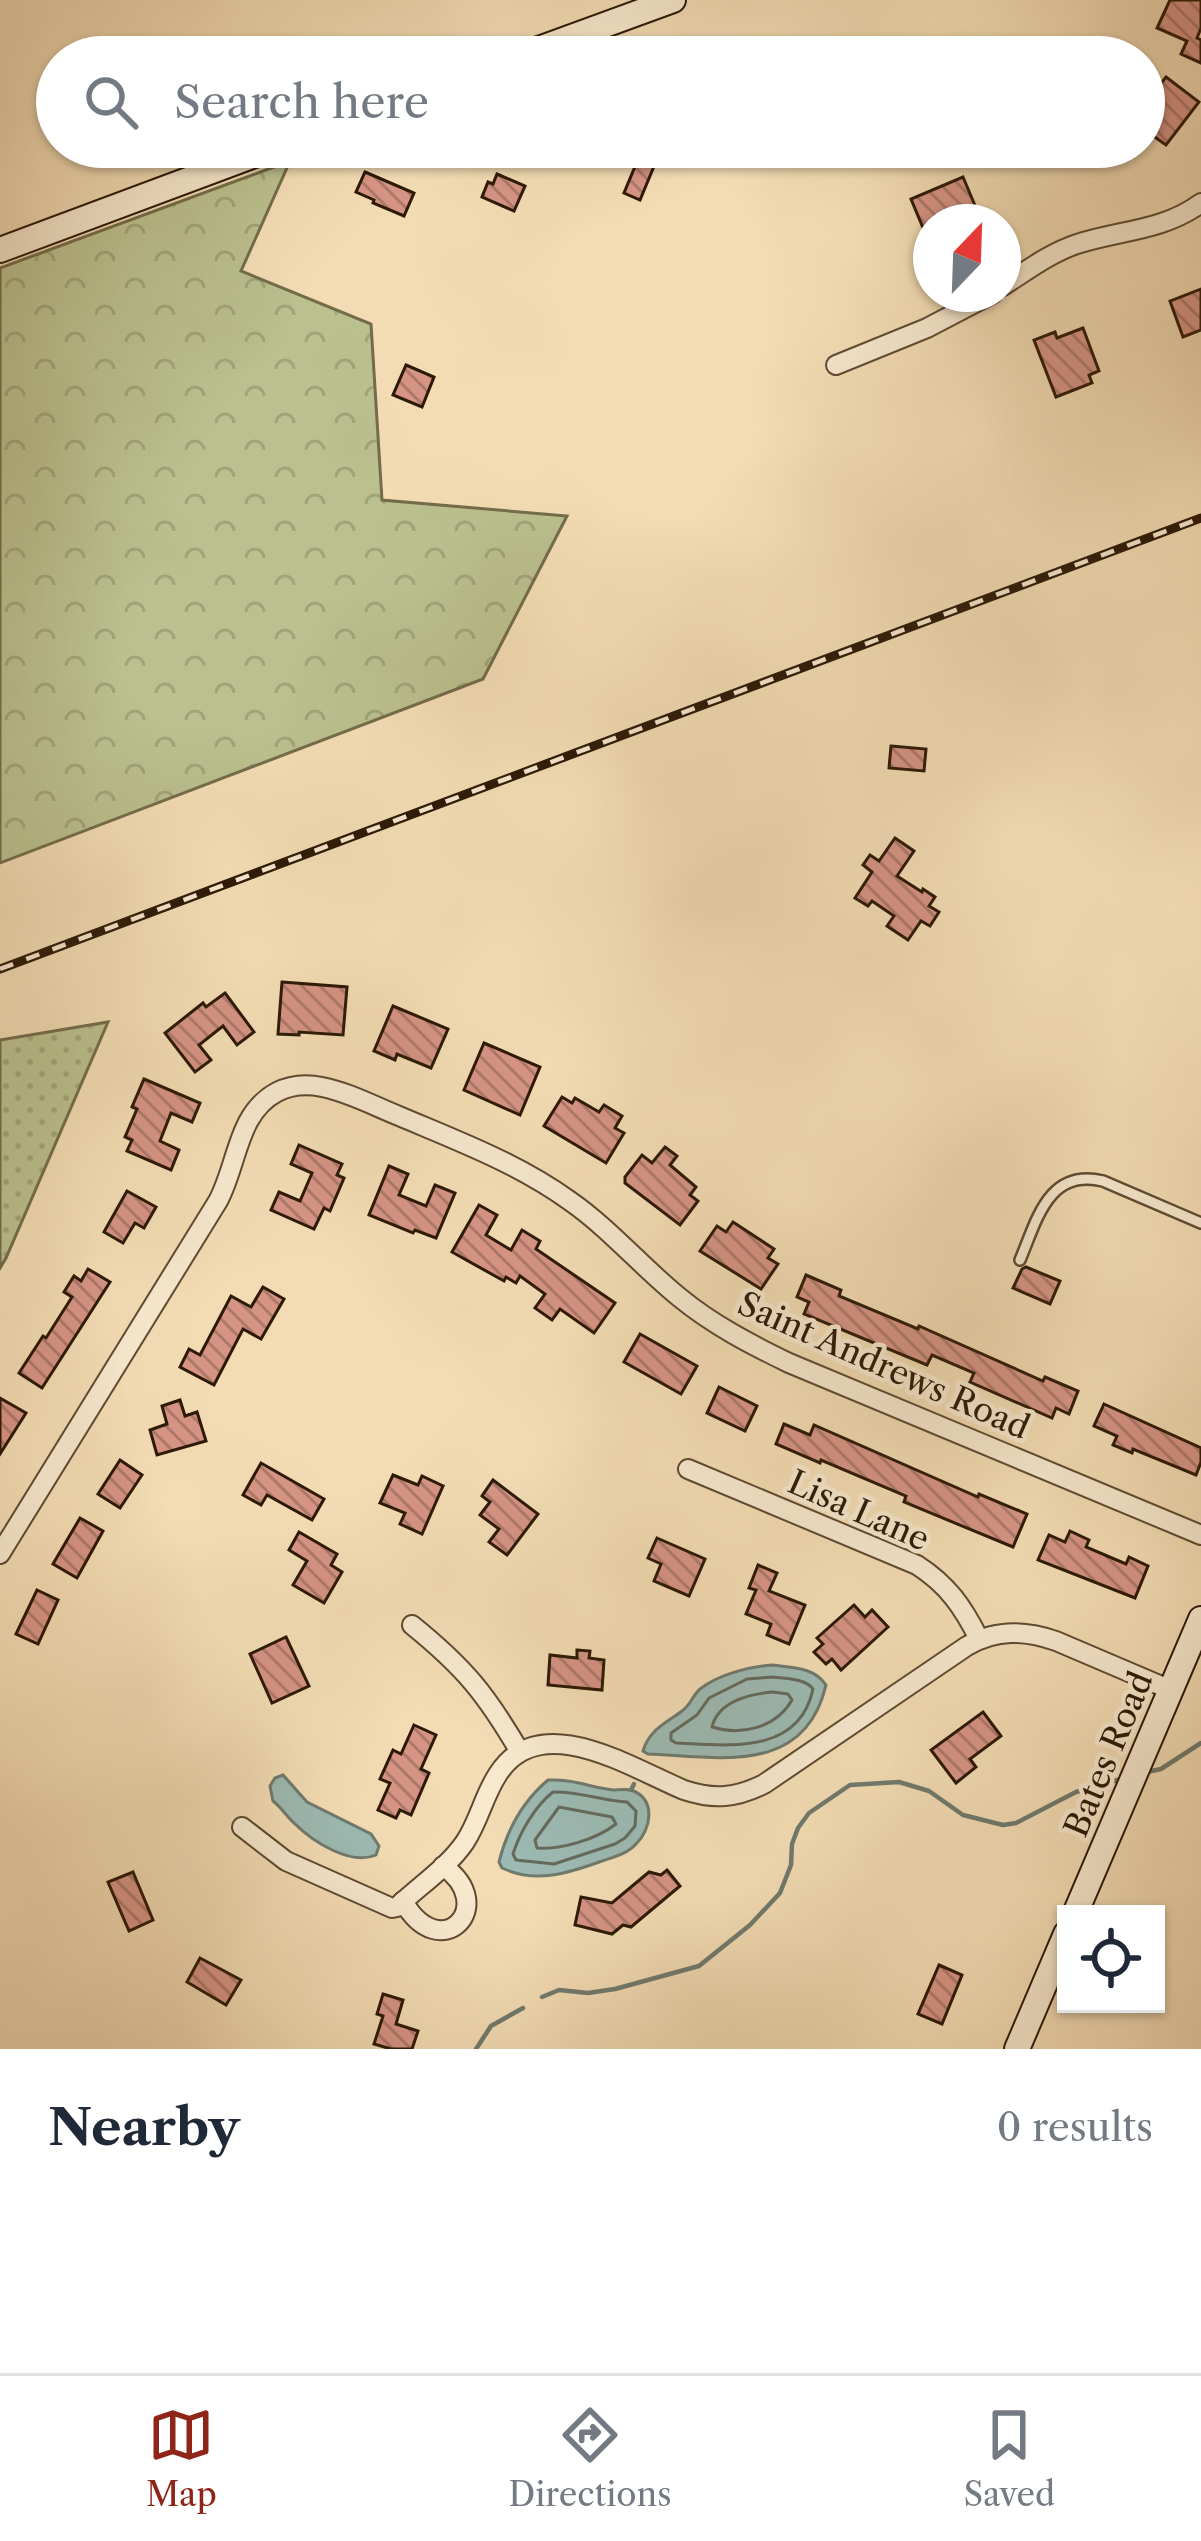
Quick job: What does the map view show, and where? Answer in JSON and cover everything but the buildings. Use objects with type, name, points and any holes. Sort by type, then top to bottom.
[{"type":"main road","points":[[574,36],[673,0]]},
{"type":"main road","points":[[0,250],[220,168]]},
{"type":"main road","name":"Bates Road","points":[[1079,1905],[1201,1619]]},
{"type":"main road","points":[[1017,2049],[1057,1955]]},
{"type":"street","points":[[1021,275],[1078,243],[1155,228],[1201,203]]},
{"type":"street","points":[[836,365],[958,312]]},
{"type":"street","name":"Saint Andrews Road","points":[[0,1554],[218,1201],[252,1114],[276,1093],[304,1085],[344,1094],[497,1157],[537,1179],[574,1203],[678,1296],[744,1340],[1201,1535]]},
{"type":"street","name":"Lisa Lane","points":[[688,1469],[917,1565],[947,1587],[979,1639]]},
{"type":"street","points":[[412,1625],[474,1681],[520,1752]]},
{"type":"street","points":[[242,1827],[299,1868],[392,1908],[443,1866],[468,1838],[507,1762],[520,1752],[548,1743],[584,1747],[700,1796],[731,1796],[764,1784],[979,1639],[1005,1632],[1039,1635],[1171,1690]]},
{"type":"street","points":[[404,1901],[428,1928],[451,1930],[460,1923],[466,1913],[467,1891],[443,1866]]},
{"type":"lane","points":[[1020,1260],[1048,1197],[1066,1182],[1088,1177],[1201,1223]]},
{"type":"green space","points":[[271,168],[287,168],[241,271],[371,324],[382,500],[567,516],[483,679],[0,863],[0,268]]},
{"type":"green space","points":[[108,1022],[6,1258],[0,1268],[0,1040]]},
{"type":"water","points":[[772,1665],[809,1672],[826,1685],[815,1714],[799,1735],[756,1755],[703,1757],[643,1751],[654,1732],[708,1684],[734,1672]]},
{"type":"water","points":[[283,1775],[307,1802],[371,1834],[379,1846],[376,1855],[344,1855],[302,1830],[273,1801],[270,1786]]},
{"type":"water","points":[[548,1780],[639,1794],[649,1815],[641,1838],[620,1855],[565,1873],[527,1875],[502,1868],[499,1862],[511,1828]]},
{"type":"waterway","points":[[1147,1772],[1161,1769],[1201,1743]]},
{"type":"waterway","points":[[542,1997],[559,1990],[615,1989],[699,1966],[750,1925],[780,1893],[798,1828],[809,1813],[850,1785],[899,1782],[929,1791],[963,1815],[1003,1825],[1076,1792],[1124,1778]]},
{"type":"waterway","points":[[631,1790],[634,1784]]},
{"type":"waterway","points":[[476,2049],[491,2026],[523,2008]]},
{"type":"railway","points":[[0,969],[1201,518]]}]
